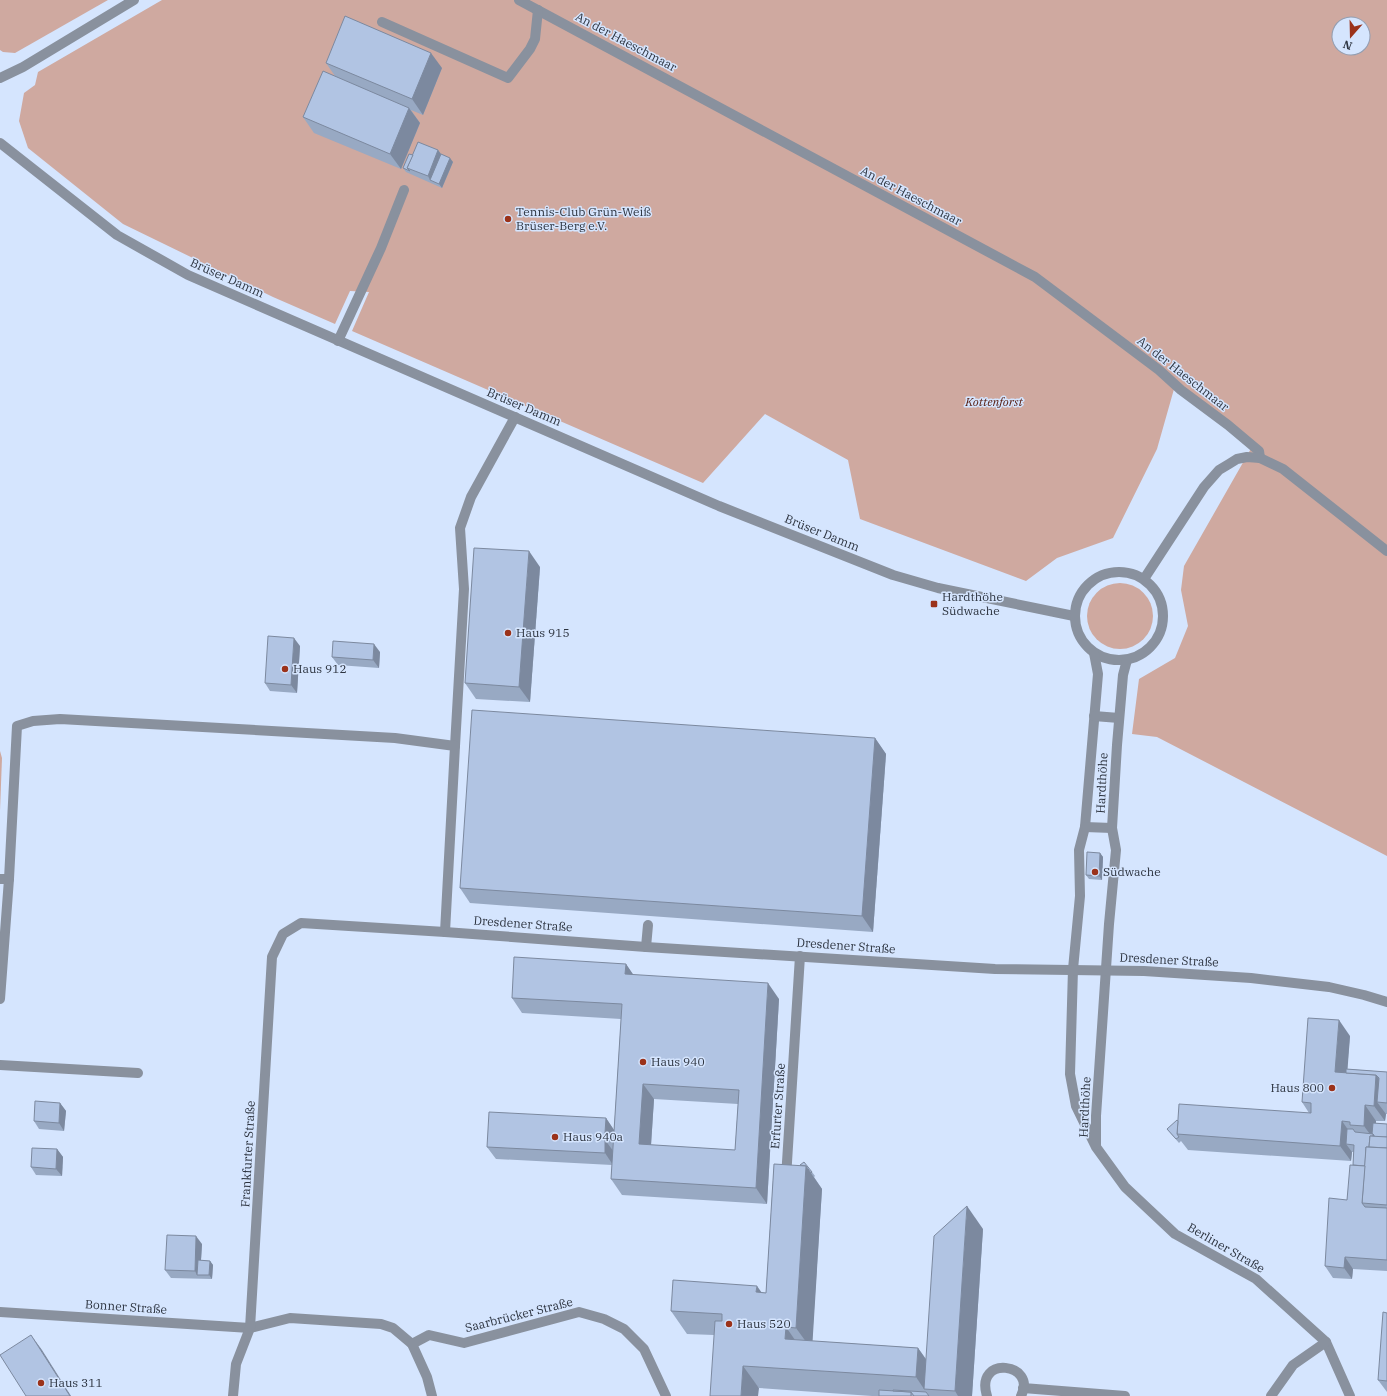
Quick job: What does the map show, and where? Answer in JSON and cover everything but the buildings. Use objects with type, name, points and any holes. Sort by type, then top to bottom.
[{"type":"street","points":[[0,78],[23,67],[134,0]]},
{"type":"street","name":"An der Haeschmaar","points":[[519,0],[1035,277],[1159,370],[1182,390],[1228,425],[1259,451],[1260,458]]},
{"type":"street","points":[[382,22],[508,78],[530,50],[535,39],[538,10]]},
{"type":"street","name":"Brüser Damm","points":[[0,143],[117,235],[188,275],[719,506],[893,575],[938,588],[1074,616]]},
{"type":"street","points":[[338,341],[381,248],[404,190]]},
{"type":"street","points":[[445,932],[464,589],[460,528],[472,496],[515,417]]},
{"type":"street","name":"An der Haeschmaar","points":[[1144,579],[1204,487],[1220,470],[1237,459],[1247,457],[1260,458],[1283,469],[1387,551]]},
{"type":"street","points":[[1113,572],[1130,573],[1144,579],[1154,588],[1160,599],[1163,612],[1162,625],[1158,637],[1150,648],[1127,660],[1110,659],[1094,653],[1083,643],[1076,630],[1074,616],[1077,600],[1085,586],[1098,576],[1113,572]]},
{"type":"street","name":"Hardthöhe","points":[[1094,653],[1098,674],[1086,827],[1079,850],[1080,896],[1073,969],[1070,1074],[1076,1106],[1096,1147]]},
{"type":"street","name":"Hardthöhe","points":[[1096,1147],[1096,1116],[1109,924],[1116,850],[1112,828],[1119,718],[1123,675],[1127,660]]},
{"type":"street","points":[[1094,716],[1119,718]]},
{"type":"street","points":[[0,998],[4,879],[17,726],[33,721],[60,719],[387,737],[455,746]]},
{"type":"street","points":[[1086,827],[1112,828]]},
{"type":"street","name":"Dresdener Straße","points":[[301,923],[995,969],[1144,971],[1290,982],[1329,987],[1387,1002]]},
{"type":"street","name":"Frankfurter Straße","points":[[233,1396],[236,1364],[250,1328],[272,956],[283,934],[301,923]]},
{"type":"street","points":[[646,947],[648,925]]},
{"type":"street","name":"Erfurter Straße","points":[[786,1187],[800,956]]},
{"type":"street","points":[[0,1065],[138,1073]]},
{"type":"street","name":"Berliner Straße","points":[[1096,1147],[1125,1187],[1175,1234],[1256,1279],[1326,1342],[1350,1396]]},
{"type":"street","name":"Bonner Straße","points":[[0,1312],[250,1328]]},
{"type":"street","name":"Saarbrücker Straße","points":[[412,1344],[429,1335],[464,1343],[579,1312],[604,1319],[624,1329],[644,1349],[666,1396]]},
{"type":"street","points":[[250,1328],[290,1318],[381,1324],[393,1328],[412,1344],[427,1377],[432,1396]]},
{"type":"street","points":[[1271,1396],[1293,1365],[1326,1342]]},
{"type":"street","points":[[987,1396],[984,1388],[986,1379],[989,1374],[1001,1367],[1008,1367],[1020,1376],[1023,1382],[1022,1392],[1125,1396]]},
{"type":"green space","points":[[0,0],[108,0],[15,53],[3,52],[0,50]]},
{"type":"green space","name":"Kottenforst","points":[[162,0],[1387,0],[1387,856],[1157,737],[1132,734],[1139,679],[1175,658],[1188,626],[1181,590],[1184,566],[1253,445],[1176,382],[1157,449],[1113,538],[1057,558],[1026,581],[860,519],[848,460],[765,414],[703,483],[352,331],[369,292],[350,291],[335,324],[273,297],[123,224],[28,148],[19,121],[24,93],[35,85],[38,72]]},
{"type":"green space","points":[[1120,583],[1132,586],[1143,593],[1150,604],[1153,616],[1150,628],[1143,639],[1132,646],[1120,649],[1108,646],[1097,639],[1090,628],[1087,616],[1090,604],[1097,593],[1108,586]]},
{"type":"green space","points":[[0,751],[2,758],[0,811]]},
{"type":"place","name":"Tennis-Club Grün-Weiß Brüser-Berg e.V.","points":[[508,219]]},
{"type":"place","name":"Hardthöhe Südwache","points":[[934,604]]},
{"type":"place","name":"Haus 915","points":[[508,633]]},
{"type":"place","name":"Haus 912","points":[[285,669]]},
{"type":"place","name":"Südwache","points":[[1095,872]]},
{"type":"place","name":"Haus 940","points":[[643,1062]]},
{"type":"place","name":"Haus 800","points":[[1332,1088]]},
{"type":"place","name":"Haus 940a","points":[[555,1137]]},
{"type":"place","name":"Haus 520","points":[[729,1324]]},
{"type":"place","name":"Haus 311","points":[[41,1383]]}]
